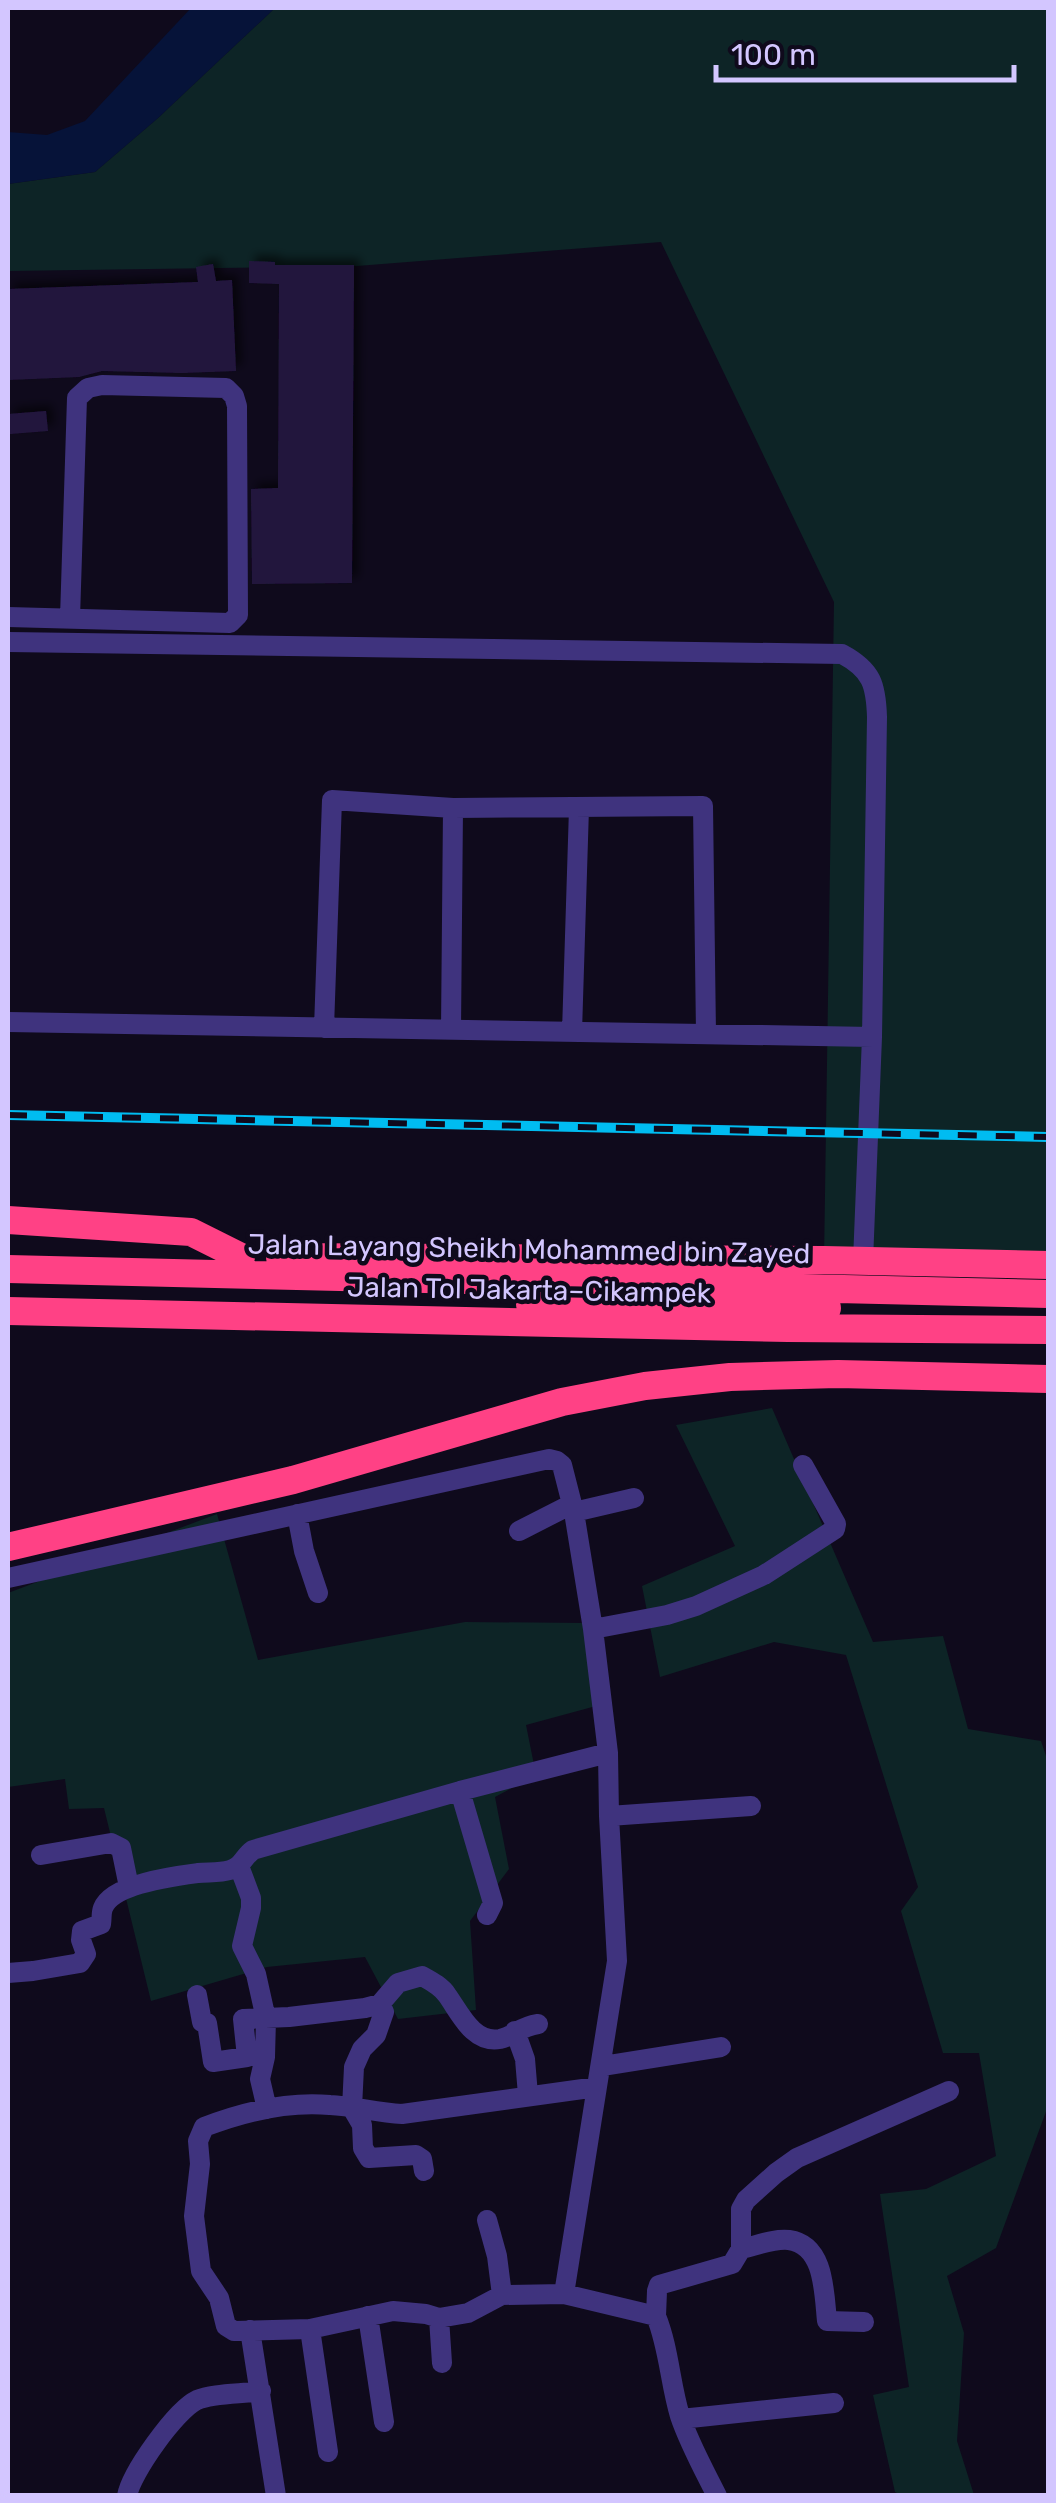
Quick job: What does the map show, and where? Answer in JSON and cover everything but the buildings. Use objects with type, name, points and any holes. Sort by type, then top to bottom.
[{"type":"highway","points":[[8,1220],[190,1232],[241,1257]]},
{"type":"highway","name":"Jalan Tol Jakarta–Cikampek","points":[[8,1252],[1048,1266]]},
{"type":"highway","name":"Jalan Layang Sheikh Mohammed bin Zayed","points":[[8,1270],[1048,1294]]},
{"type":"highway","name":"Jalan Layang Sheikh Mohammed bin Zayed","points":[[8,1297],[1048,1312]]},
{"type":"highway","name":"Jalan Tol Jakarta–Cikampek","points":[[8,1311],[1037,1330]]},
{"type":"highway","points":[[8,1547],[293,1480],[562,1402],[646,1386],[730,1376],[820,1374],[1046,1378]]},
{"type":"street","points":[[8,617],[230,622],[238,615],[236,406],[234,396],[226,388],[102,385],[88,388],[76,398],[70,618]]},
{"type":"street","points":[[8,642],[842,654],[862,667],[876,696],[872,1037],[863,1261]]},
{"type":"street","points":[[324,1028],[332,800],[453,808],[703,806],[706,1034]]},
{"type":"street","points":[[451,1030],[453,808]]},
{"type":"street","points":[[572,1032],[579,808]]},
{"type":"street","points":[[8,1022],[872,1037]]},
{"type":"street","points":[[8,1578],[550,1459],[562,1465],[593,1629],[608,1754],[617,1961],[564,2294]]},
{"type":"street","points":[[593,1629],[696,1606],[764,1574],[835,1529],[836,1524],[803,1465]]},
{"type":"street","points":[[519,1531],[573,1508],[634,1498]]},
{"type":"street","points":[[297,1514],[318,1593]]},
{"type":"street","points":[[8,1973],[80,1962],[86,1954],[82,1931],[101,1924],[108,1901],[129,1887],[226,1871],[239,1866],[253,1850],[608,1754]]},
{"type":"street","points":[[460,1791],[493,1903],[487,1915]]},
{"type":"street","points":[[609,1816],[750,1806]]},
{"type":"street","points":[[41,1855],[118,1845],[129,1887]]},
{"type":"street","points":[[239,1866],[251,1898],[242,1946],[256,1974],[266,2019],[266,2057],[260,2079],[267,2109]]},
{"type":"street","points":[[196,1994],[202,2022],[207,2023],[213,2062],[247,2058],[243,2019],[366,2008],[380,2004],[398,1982],[422,1976],[446,1992],[456,2010],[482,2038],[498,2040],[524,2026],[538,2024]]},
{"type":"street","points":[[380,2004],[384,2012],[376,2035],[362,2050],[354,2067],[352,2108],[362,2126],[363,2148],[369,2158],[416,2155],[422,2159],[424,2171]]},
{"type":"street","points":[[515,2031],[525,2060],[528,2095]]},
{"type":"street","points":[[602,2066],[721,2047]]},
{"type":"street","points":[[597,2088],[402,2114],[329,2104],[267,2109],[204,2127],[198,2141],[200,2164],[194,2216],[201,2271],[220,2298],[226,2326],[234,2331],[310,2329],[393,2311],[439,2318],[468,2312],[502,2294],[564,2294],[656,2316]]},
{"type":"street","points":[[717,2496],[681,2419],[664,2335],[656,2316],[660,2286],[732,2264],[741,2249],[741,2208],[796,2158],[948,2091]]},
{"type":"street","points":[[488,2220],[502,2294]]},
{"type":"street","points":[[741,2249],[787,2239],[803,2245],[817,2259],[827,2321],[864,2322]]},
{"type":"street","points":[[368,2316],[384,2422]]},
{"type":"street","points":[[439,2318],[442,2363]]},
{"type":"street","points":[[310,2329],[328,2452]]},
{"type":"street","points":[[250,2330],[276,2496]]},
{"type":"street","points":[[127,2496],[136,2471],[189,2406],[202,2398],[261,2392]]},
{"type":"street","points":[[681,2419],[834,2403]]},
{"type":"green space","points":[[275,8],[1048,8],[1048,1265],[824,1260],[834,602],[661,242],[357,266],[8,271],[8,184],[95,172]]},
{"type":"green space","points":[[772,1408],[873,1642],[943,1636],[968,1729],[1041,1741],[1048,1762],[1048,2106],[996,2248],[947,2276],[964,2333],[957,2441],[974,2495],[903,2496],[895,2492],[873,2395],[909,2387],[880,2194],[926,2189],[996,2156],[979,2053],[943,2053],[901,1911],[918,1887],[846,1655],[774,1642],[660,1677],[642,1586],[735,1546],[676,1425]]},
{"type":"green space","points":[[217,1514],[258,1660],[465,1622],[583,1623],[596,1706],[526,1725],[536,1775],[495,1797],[509,1869],[470,1921],[476,2010],[398,2019],[365,1957],[267,1967],[151,2001],[104,1808],[69,1809],[65,1779],[8,1787],[8,1593]]},
{"type":"water","points":[[191,8],[275,8],[95,172],[8,184],[8,132],[47,135],[85,121]]},
{"type":"railway","points":[[8,1115],[1048,1137]]}]
